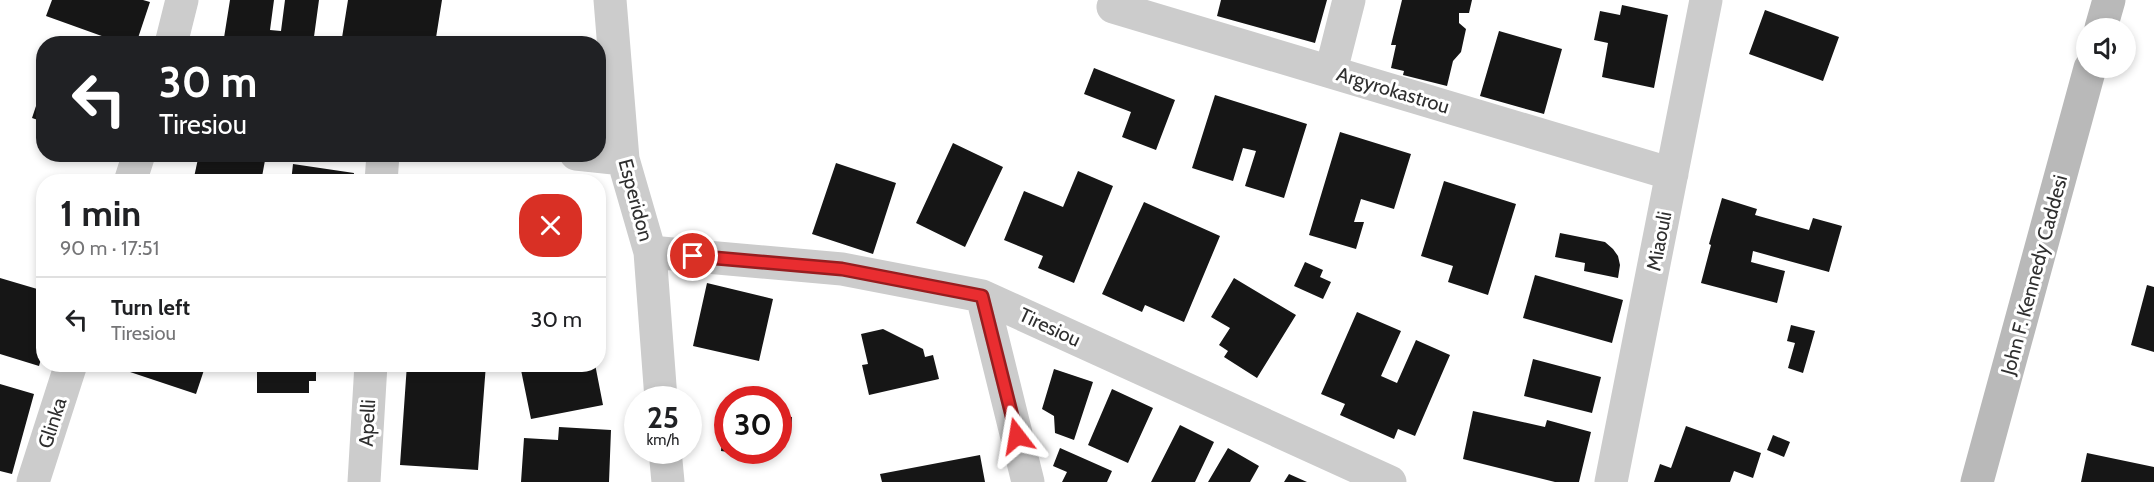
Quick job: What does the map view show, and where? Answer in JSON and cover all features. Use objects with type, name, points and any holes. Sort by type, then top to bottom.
[{"type":"street","points":[[173,36],[182,0]]},
{"type":"street","name":"Esperidon","points":[[610,0],[623,159],[650,252],[660,386]]},
{"type":"street","points":[[1330,71],[1349,0]]},
{"type":"street","name":"Miaouli","points":[[1611,482],[1706,0]]},
{"type":"street","points":[[2104,18],[2109,0]]},
{"type":"street","name":"Argyrokastrou","points":[[1113,7],[1672,174]]},
{"type":"street","name":"John F. Kennedy Caddesi","points":[[1977,482],[2087,78]]},
{"type":"street","points":[[606,157],[623,159]]},
{"type":"street","name":"Tiresiou","points":[[650,252],[842,269],[982,296],[1390,482]]},
{"type":"street","points":[[982,296],[1028,482]]},
{"type":"street","name":"Glinka","points":[[33,482],[68,372]]},
{"type":"street","name":"Apelli","points":[[364,482],[370,372]]},
{"type":"street","points":[[666,464],[668,482]]},
{"type":"building","points":[[52,0],[143,0],[150,2],[139,36],[102,36],[46,16]]},
{"type":"building","points":[[230,0],[274,0],[270,30],[281,31],[285,0],[319,0],[314,36],[224,36]]},
{"type":"building","points":[[348,0],[442,0],[436,36],[342,36]]},
{"type":"building","points":[[1221,0],[1327,0],[1315,43],[1217,16]]},
{"type":"building","points":[[1402,0],[1472,0],[1469,13],[1459,13],[1459,23],[1466,29],[1461,52],[1453,61],[1447,86],[1403,75],[1404,71],[1391,68],[1396,45],[1391,45]]},
{"type":"building","points":[[1622,5],[1668,15],[1654,88],[1602,77],[1608,43],[1594,40],[1600,11],[1620,15]]},
{"type":"building","points":[[1765,10],[1839,37],[1823,81],[1749,54]]},
{"type":"building","points":[[1499,31],[1562,49],[1544,114],[1480,96]]},
{"type":"building","points":[[1094,68],[1175,100],[1156,150],[1122,137],[1131,112],[1084,94]]},
{"type":"building","points":[[1215,95],[1307,124],[1284,198],[1245,186],[1256,151],[1243,148],[1233,181],[1192,168]]},
{"type":"building","points":[[36,106],[36,119],[32,118]]},
{"type":"building","points":[[1340,132],[1411,154],[1394,209],[1361,199],[1354,222],[1364,222],[1356,249],[1309,235]]},
{"type":"building","points":[[953,143],[1003,167],[965,247],[916,223]]},
{"type":"building","points":[[197,162],[265,162],[262,174],[195,174]]},
{"type":"building","points":[[836,163],[896,183],[873,254],[812,234]]},
{"type":"building","points":[[293,164],[354,173],[354,174],[292,174]]},
{"type":"building","points":[[1078,171],[1113,186],[1074,283],[1038,268],[1043,256],[1004,240],[1024,191],[1063,207]]},
{"type":"building","points":[[1444,181],[1516,204],[1488,295],[1448,282],[1453,266],[1421,256]]},
{"type":"building","points":[[1722,198],[1757,209],[1755,215],[1809,230],[1813,218],[1842,226],[1829,272],[1753,251],[1751,262],[1785,271],[1777,303],[1701,283]]},
{"type":"building","points":[[1144,202],[1220,236],[1184,322],[1145,305],[1142,312],[1102,294]]},
{"type":"building","points":[[1560,233],[1605,242],[1618,256],[1620,265],[1618,278],[1584,271],[1585,263],[1555,257]]},
{"type":"building","points":[[1305,262],[1323,270],[1320,277],[1331,282],[1323,299],[1294,286]]},
{"type":"building","points":[[1535,275],[1623,300],[1612,343],[1523,318]]},
{"type":"building","points":[[0,278],[36,289],[36,365],[0,354]]},
{"type":"building","points":[[1234,278],[1296,315],[1257,378],[1224,357],[1228,351],[1219,345],[1230,328],[1211,317]]},
{"type":"building","points":[[707,283],[773,299],[759,361],[693,346]]},
{"type":"building","points":[[2147,285],[2154,287],[2154,352],[2131,345]]},
{"type":"building","points":[[1357,312],[1401,331],[1381,376],[1397,383],[1416,340],[1450,355],[1415,436],[1398,429],[1394,439],[1340,415],[1345,404],[1321,394]]},
{"type":"building","points":[[1791,325],[1815,331],[1803,373],[1788,368],[1795,343],[1787,341]]},
{"type":"building","points":[[883,329],[923,349],[925,357],[933,355],[939,379],[869,395],[862,365],[868,364],[861,334]]},
{"type":"building","points":[[1533,359],[1601,377],[1592,413],[1524,396]]},
{"type":"building","points":[[1054,369],[1093,382],[1074,440],[1055,433],[1054,416],[1042,409]]},
{"type":"building","points":[[130,372],[203,372],[196,394]]},
{"type":"building","points":[[257,372],[316,372],[316,381],[309,381],[309,393],[257,393]]},
{"type":"building","points":[[406,372],[485,372],[478,470],[400,465]]},
{"type":"building","points":[[521,372],[597,372],[603,405],[531,419]]},
{"type":"building","points":[[0,384],[34,394],[12,474],[0,471]]},
{"type":"building","points":[[1112,389],[1153,408],[1128,463],[1088,445]]},
{"type":"building","points":[[1473,411],[1545,427],[1547,420],[1591,432],[1579,482],[1555,482],[1463,459]]},
{"type":"building","points":[[1180,425],[1214,442],[1195,482],[1151,482]]},
{"type":"building","points":[[1686,426],[1761,453],[1753,478],[1734,471],[1730,482],[1654,482],[1660,464],[1671,468]]},
{"type":"building","points":[[559,427],[611,430],[609,482],[521,482],[524,438],[558,440]]},
{"type":"building","points":[[1773,435],[1790,442],[1784,457],[1767,450]]},
{"type":"building","points":[[1060,448],[1112,471],[1107,482],[1062,482],[1067,472],[1053,466]]},
{"type":"building","points":[[1228,448],[1259,466],[1250,482],[1208,482]]},
{"type":"building","points":[[2087,453],[2154,467],[2154,482],[2081,482]]},
{"type":"building","points":[[980,455],[985,482],[882,482],[880,474]]},
{"type":"building","points":[[1289,474],[1307,482],[1284,482]]},
{"type":"route","points":[[693,256],[842,269],[982,296],[1017,436]]}]
